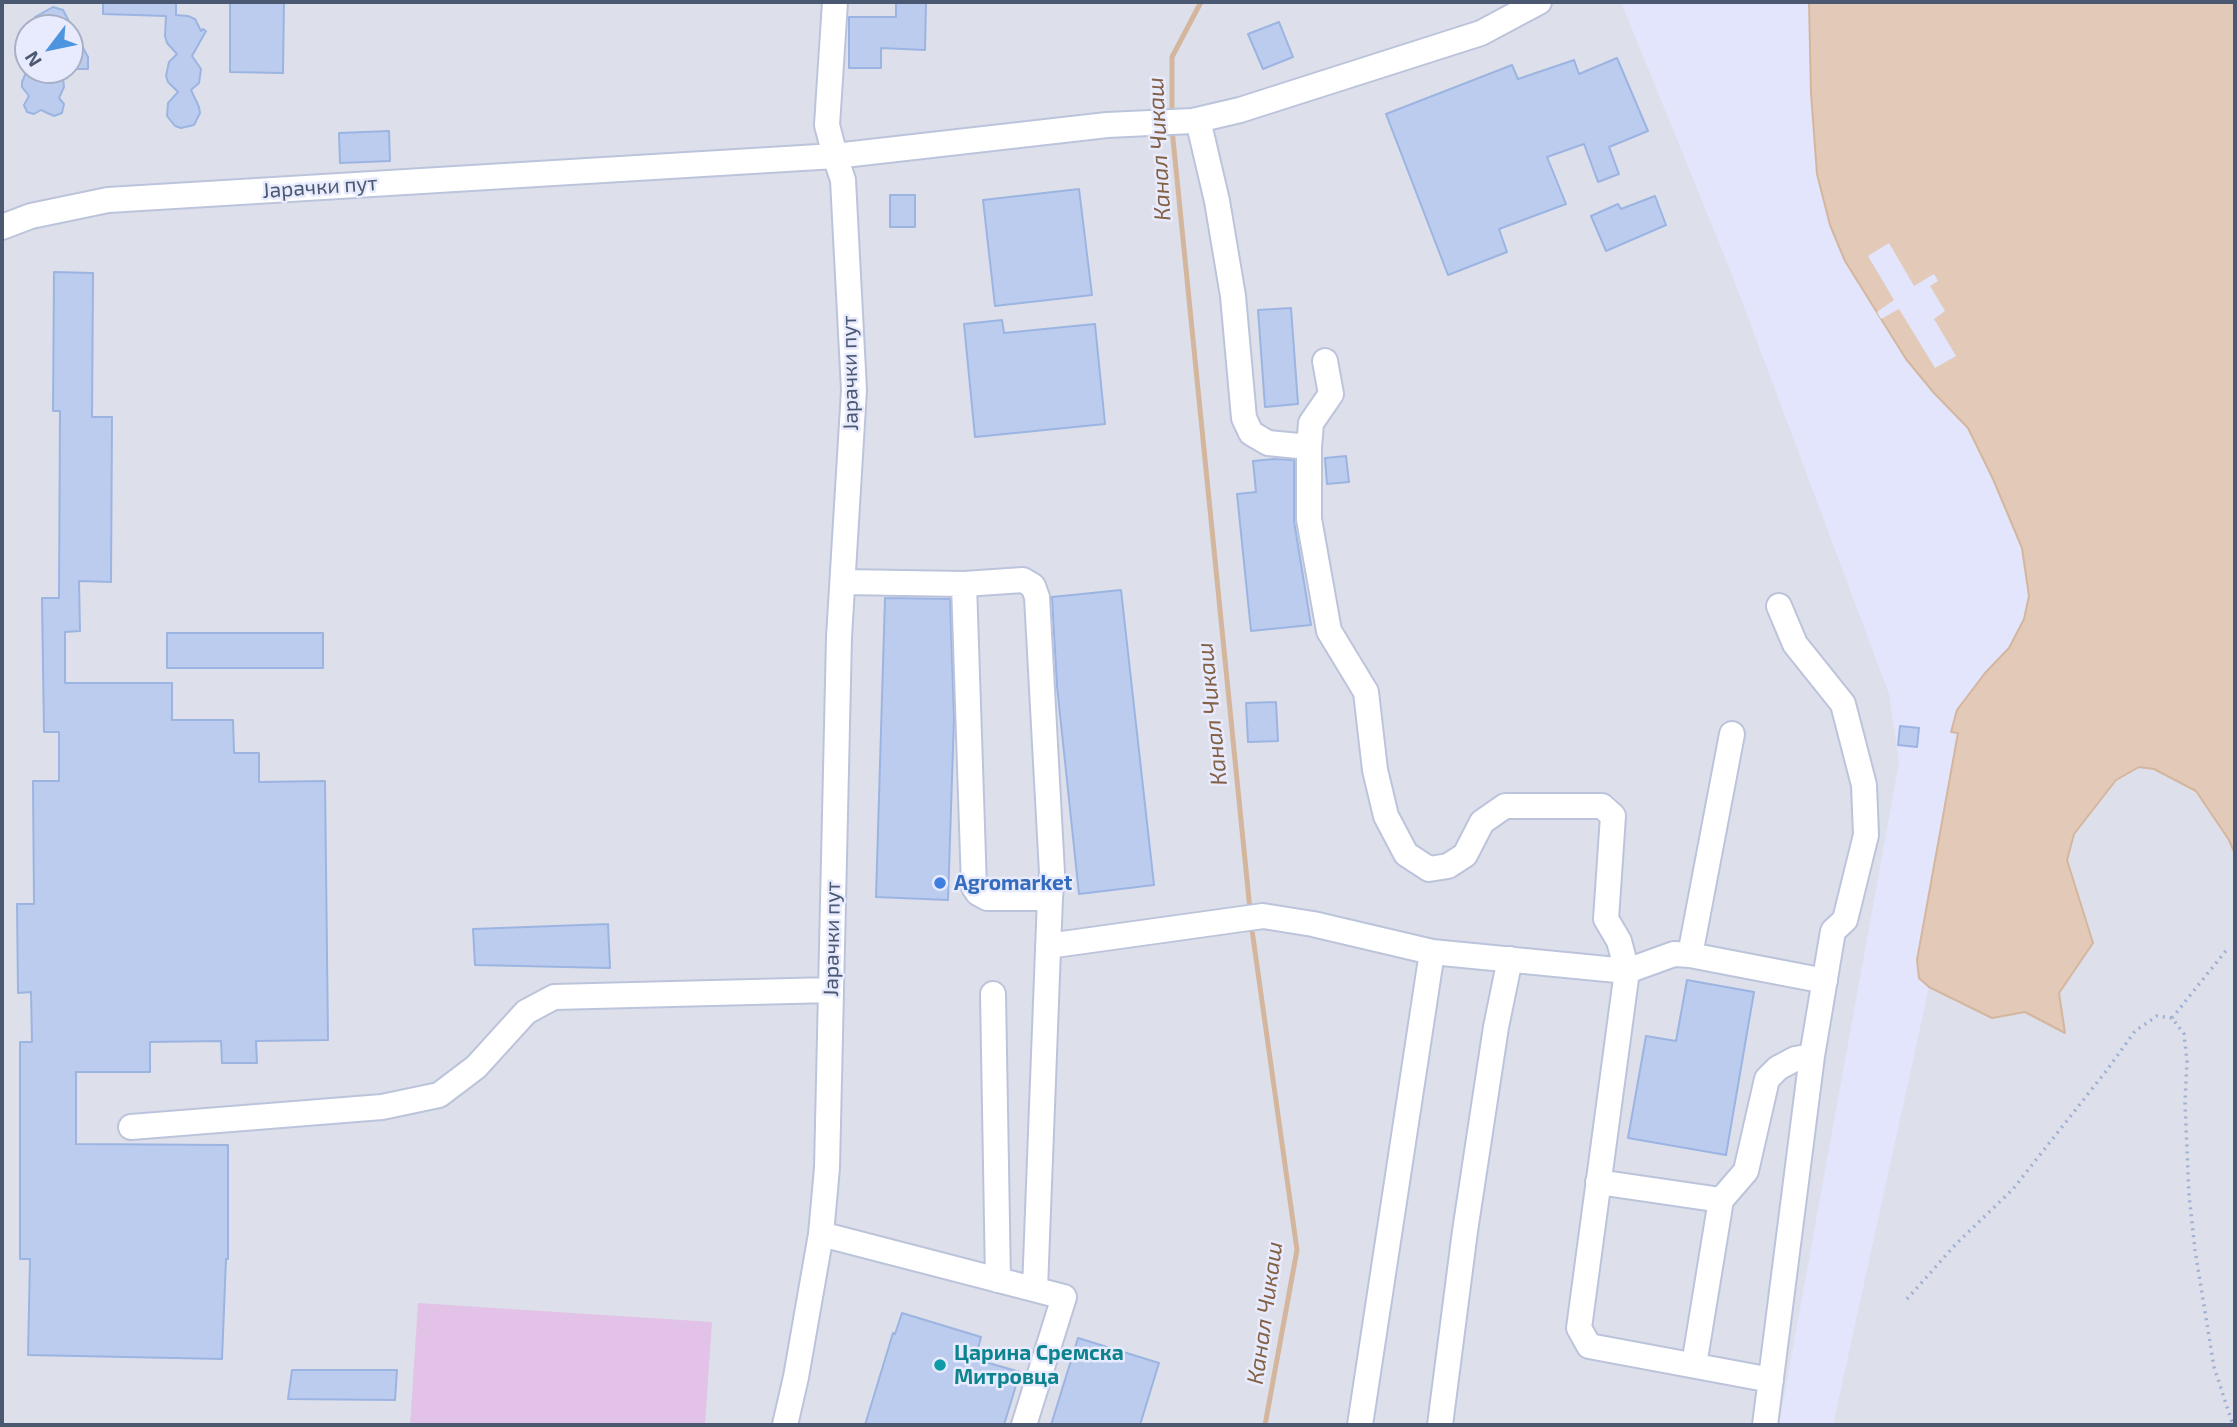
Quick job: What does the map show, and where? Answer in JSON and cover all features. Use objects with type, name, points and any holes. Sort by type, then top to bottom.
[{"type":"street","points":[[835,2],[827,125],[835,156],[1107,125],[1196,120],[1240,110],[1482,33],[1539,2]]},
{"type":"street","points":[[1196,120],[1217,201],[1233,296],[1244,418],[1251,433],[1268,443],[1309,447]]},
{"type":"street","name":"Јарачки пут","points":[[2,227],[31,216],[108,200],[835,156],[843,180],[854,390],[839,636],[827,1168],[821,1234],[785,1425]]},
{"type":"street","points":[[1325,360],[1331,394],[1311,423],[1309,519],[1329,631],[1366,692],[1375,769],[1386,816],[1406,854],[1429,869],[1448,866],[1465,855],[1482,822],[1505,806],[1602,806],[1614,816],[1606,919],[1619,941],[1627,971],[1579,1328],[1589,1346],[1771,1380]]},
{"type":"street","points":[[843,582],[964,584],[1023,580],[1033,586],[1037,597],[1052,873],[1035,1290]]},
{"type":"street","points":[[964,584],[974,887],[987,898],[1050,898]]},
{"type":"street","points":[[1766,1425],[1812,1056],[1833,931],[1845,920],[1866,835],[1864,785],[1843,704],[1795,644],[1779,606]]},
{"type":"street","points":[[1690,955],[1732,734]]},
{"type":"street","points":[[1048,946],[1263,916],[1313,924],[1432,951],[1627,971],[1674,954],[1690,955],[1825,981]]},
{"type":"street","points":[[1360,1425],[1432,951]]},
{"type":"street","points":[[1440,1425],[1465,1231],[1496,1027],[1510,959]]},
{"type":"street","points":[[131,1127],[382,1107],[439,1096],[476,1067],[526,1012],[554,997],[831,990]]},
{"type":"street","points":[[993,994],[998,1280]]},
{"type":"street","points":[[1694,1366],[1721,1200],[1746,1171],[1767,1079],[1778,1068],[1796,1059],[1812,1056]]},
{"type":"street","points":[[1598,1182],[1721,1200]]},
{"type":"street","points":[[821,1234],[1063,1297],[1024,1425]]},
{"type":"path","points":[[2172,1018],[2228,948]]},
{"type":"path","points":[[1907,1299],[1956,1244],[2013,1189],[2107,1070],[2134,1031],[2157,1016],[2172,1018],[2184,1034],[2187,1061],[2185,1103],[2189,1195],[2195,1250],[2214,1367],[2233,1425]]},
{"type":"shaded area","points":[[2,2],[1621,2],[1731,272],[1889,694],[1899,762],[1779,1425],[2,1425]]},
{"type":"shaded area","points":[[1809,2],[2235,2],[2235,854],[2229,840],[2196,791],[2154,769],[2139,767],[2116,780],[2074,834],[2067,860],[2093,943],[2059,993],[2065,1033],[2025,1012],[1992,1018],[1929,987],[1919,978],[1917,960],[1958,733],[1951,732],[1957,710],[1985,673],[2009,648],[2024,619],[2029,596],[2022,548],[1968,428],[1906,359],[1845,261],[1830,225],[1817,174],[1811,93]]},
{"type":"shaded area","points":[[2139,767],[2155,769],[2196,791],[2229,840],[2235,854],[2235,1425],[1833,1425],[1929,987],[1992,1018],[2025,1012],[2059,994],[2093,943],[2067,860],[2074,834],[2116,780]]},
{"type":"shaded area","points":[[418,1303],[712,1322],[705,1425],[410,1425]]},
{"type":"pier","points":[[1889,243],[1914,286],[1934,274],[1938,281],[1930,286],[1945,311],[1934,319],[1956,356],[1935,368],[1899,309],[1881,319],[1877,312],[1894,300],[1868,256]]},
{"type":"building","points":[[103,2],[176,2],[176,15],[195,19],[201,31],[206,31],[192,56],[201,69],[199,83],[191,90],[200,113],[194,125],[181,128],[175,126],[167,116],[168,103],[178,92],[166,76],[169,62],[177,54],[167,43],[166,16],[103,14]]},
{"type":"building","points":[[230,2],[284,2],[283,73],[230,72]]},
{"type":"building","points":[[896,2],[926,2],[925,50],[881,48],[881,68],[849,68],[849,17],[896,17]]},
{"type":"building","points":[[53,7],[63,10],[65,14],[40,14]]},
{"type":"building","points":[[1279,22],[1293,57],[1263,69],[1248,34]]},
{"type":"building","points":[[84,50],[88,57],[88,69],[84,69]]},
{"type":"building","points":[[1617,58],[1648,131],[1609,147],[1619,174],[1598,182],[1584,144],[1547,157],[1566,204],[1499,229],[1507,252],[1448,275],[1386,114],[1512,65],[1518,79],[1574,60],[1579,74]]},
{"type":"building","points":[[22,84],[64,84],[59,98],[64,104],[62,113],[54,116],[41,110],[34,114],[27,112],[24,105],[29,96]]},
{"type":"building","points":[[389,131],[390,161],[340,163],[339,133]]},
{"type":"building","points":[[1079,189],[1092,295],[995,306],[983,200]]},
{"type":"building","points":[[890,195],[915,195],[915,227],[890,227]]},
{"type":"building","points":[[1655,196],[1666,225],[1606,251],[1591,216],[1618,204],[1621,209]]},
{"type":"building","points":[[54,272],[93,273],[92,417],[112,417],[111,582],[79,581],[80,631],[65,632],[65,683],[172,683],[172,720],[233,720],[234,753],[259,753],[259,782],[325,781],[328,1040],[256,1041],[257,1063],[222,1063],[221,1041],[150,1042],[150,1072],[76,1072],[76,1144],[228,1145],[228,1259],[222,1359],[28,1355],[30,1259],[20,1259],[20,1042],[32,1042],[31,992],[18,993],[17,904],[34,904],[33,781],[59,781],[59,732],[44,732],[42,598],[59,598],[60,411],[53,411]]},
{"type":"building","points":[[1291,308],[1298,404],[1265,407],[1258,310]]},
{"type":"building","points":[[1002,320],[1004,333],[1095,324],[1105,424],[975,437],[964,324]]},
{"type":"building","points":[[1346,456],[1349,482],[1327,484],[1325,458]]},
{"type":"building","points":[[1294,460],[1294,521],[1311,625],[1251,631],[1237,494],[1256,492],[1253,461]]},
{"type":"building","points":[[1121,590],[1154,885],[1079,894],[1057,686],[1052,597]]},
{"type":"building","points":[[885,598],[950,599],[954,718],[948,900],[876,897]]},
{"type":"building","points":[[167,633],[323,633],[323,668],[167,668]]},
{"type":"building","points":[[1276,702],[1278,741],[1248,742],[1246,703]]},
{"type":"building","points":[[1900,726],[1919,728],[1917,747],[1898,745]]},
{"type":"building","points":[[608,924],[610,968],[475,965],[473,929]]},
{"type":"building","points":[[1687,980],[1754,992],[1726,1155],[1628,1138],[1646,1036],[1676,1041]]},
{"type":"building","name":"Царина Сремска Митровца","points":[[902,1313],[981,1337],[975,1359],[1020,1372],[1004,1425],[865,1425],[893,1333],[895,1334]]},
{"type":"building","points":[[1078,1338],[1159,1363],[1140,1425],[1051,1425]]},
{"type":"building","points":[[292,1370],[397,1370],[395,1400],[288,1399]]},
{"type":"waterway","name":"Канал Чикаш","points":[[1172,116],[1172,57],[1201,2]]},
{"type":"waterway","name":"Канал Чикаш","points":[[1172,129],[1250,910]]},
{"type":"waterway","name":"Канал Чикаш","points":[[1251,923],[1297,1250],[1265,1425]]},
{"type":"place","name":"Agromarket","points":[[940,883]]},
{"type":"place","name":"Царина Сремска Митровца","points":[[940,1365]]}]
